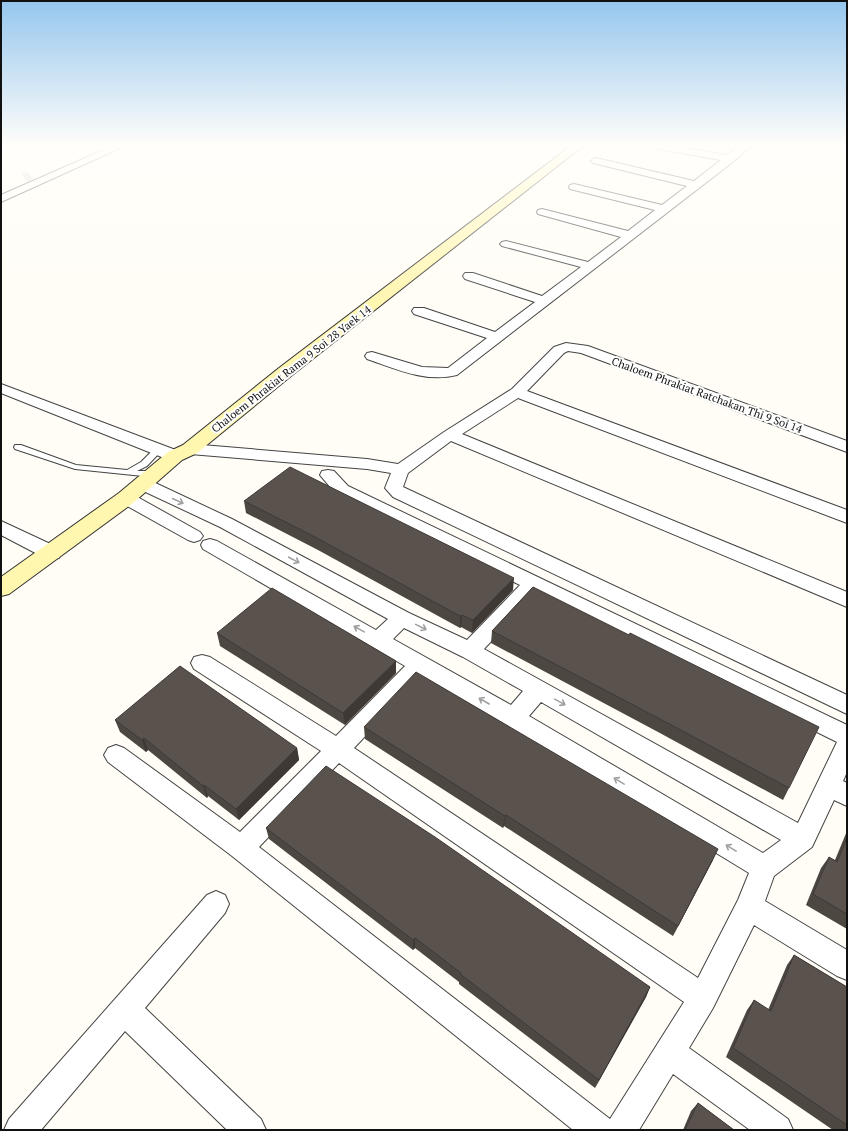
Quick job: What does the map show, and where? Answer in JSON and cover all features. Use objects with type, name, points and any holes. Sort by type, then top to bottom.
[{"type":"street","name":"Chaloem Phrakiat Rama 9 Soi 28 Yaek 14","points":[[1,588],[52,554],[126,498],[143,476],[183,453],[285,372],[511,198]]},
{"type":"street","points":[[618,198],[663,209]]},
{"type":"street","points":[[372,356],[423,373],[438,374],[452,372],[628,235],[679,198]]},
{"type":"street","points":[[542,212],[628,235]]},
{"type":"street","points":[[506,244],[590,266]]},
{"type":"street","points":[[470,276],[544,301]]},
{"type":"street","points":[[418,311],[497,337]]},
{"type":"street","name":"Chaloem Phrakiat Ratchakan Thi 9 Soi 14","points":[[517,392],[559,350],[566,347],[583,349],[847,447]]},
{"type":"street","points":[[1,388],[159,449],[183,453],[367,464],[401,470]]},
{"type":"street","points":[[847,517],[517,392],[450,435],[401,470],[394,488],[399,493],[423,503],[847,705]]},
{"type":"street","points":[[450,435],[847,600]]},
{"type":"street","points":[[328,475],[342,490],[847,736]]},
{"type":"street","points":[[143,476],[226,523],[402,618],[470,651],[803,839]]},
{"type":"street","points":[[126,498],[421,664],[764,868]]},
{"type":"street","points":[[1,527],[52,554]]},
{"type":"street","points":[[470,651],[533,583]]},
{"type":"street","points":[[379,640],[402,618]]},
{"type":"street","points":[[202,663],[337,749],[703,998]]},
{"type":"street","points":[[241,848],[421,664]]},
{"type":"street","points":[[514,718],[538,689]]},
{"type":"street","points":[[621,1130],[703,998],[749,907],[764,868],[803,839],[838,790],[847,744]]},
{"type":"street","points":[[116,755],[241,848],[598,1130]]},
{"type":"street","points":[[20,1130],[216,904]]},
{"type":"street","points":[[749,907],[847,966]]},
{"type":"street","points":[[124,1009],[250,1130]]},
{"type":"street","points":[[670,1053],[777,1130]]},
{"type":"lane","points":[[18,447],[75,467],[143,476],[144,464],[159,449]]},
{"type":"building","points":[[290,467],[514,578],[473,620],[462,615],[460,616],[317,538],[244,501]]},
{"type":"building","points":[[533,587],[629,635],[630,633],[819,727],[789,788],[492,631]]},
{"type":"building","points":[[272,588],[396,661],[343,713],[217,633]]},
{"type":"building","points":[[180,666],[297,748],[236,809],[204,785],[203,786],[144,738],[142,740],[115,720]]},
{"type":"building","points":[[416,672],[718,849],[678,926],[506,815],[505,816],[364,727]]},
{"type":"building","points":[[326,766],[435,837],[650,987],[599,1080],[415,938],[413,940],[266,828]]},
{"type":"building","points":[[847,838],[847,914],[813,894],[829,857],[837,862]]},
{"type":"building","points":[[794,955],[847,987],[847,1125],[733,1048],[754,1000],[771,1011]]},
{"type":"building","points":[[698,1103],[734,1130],[685,1130]]}]
